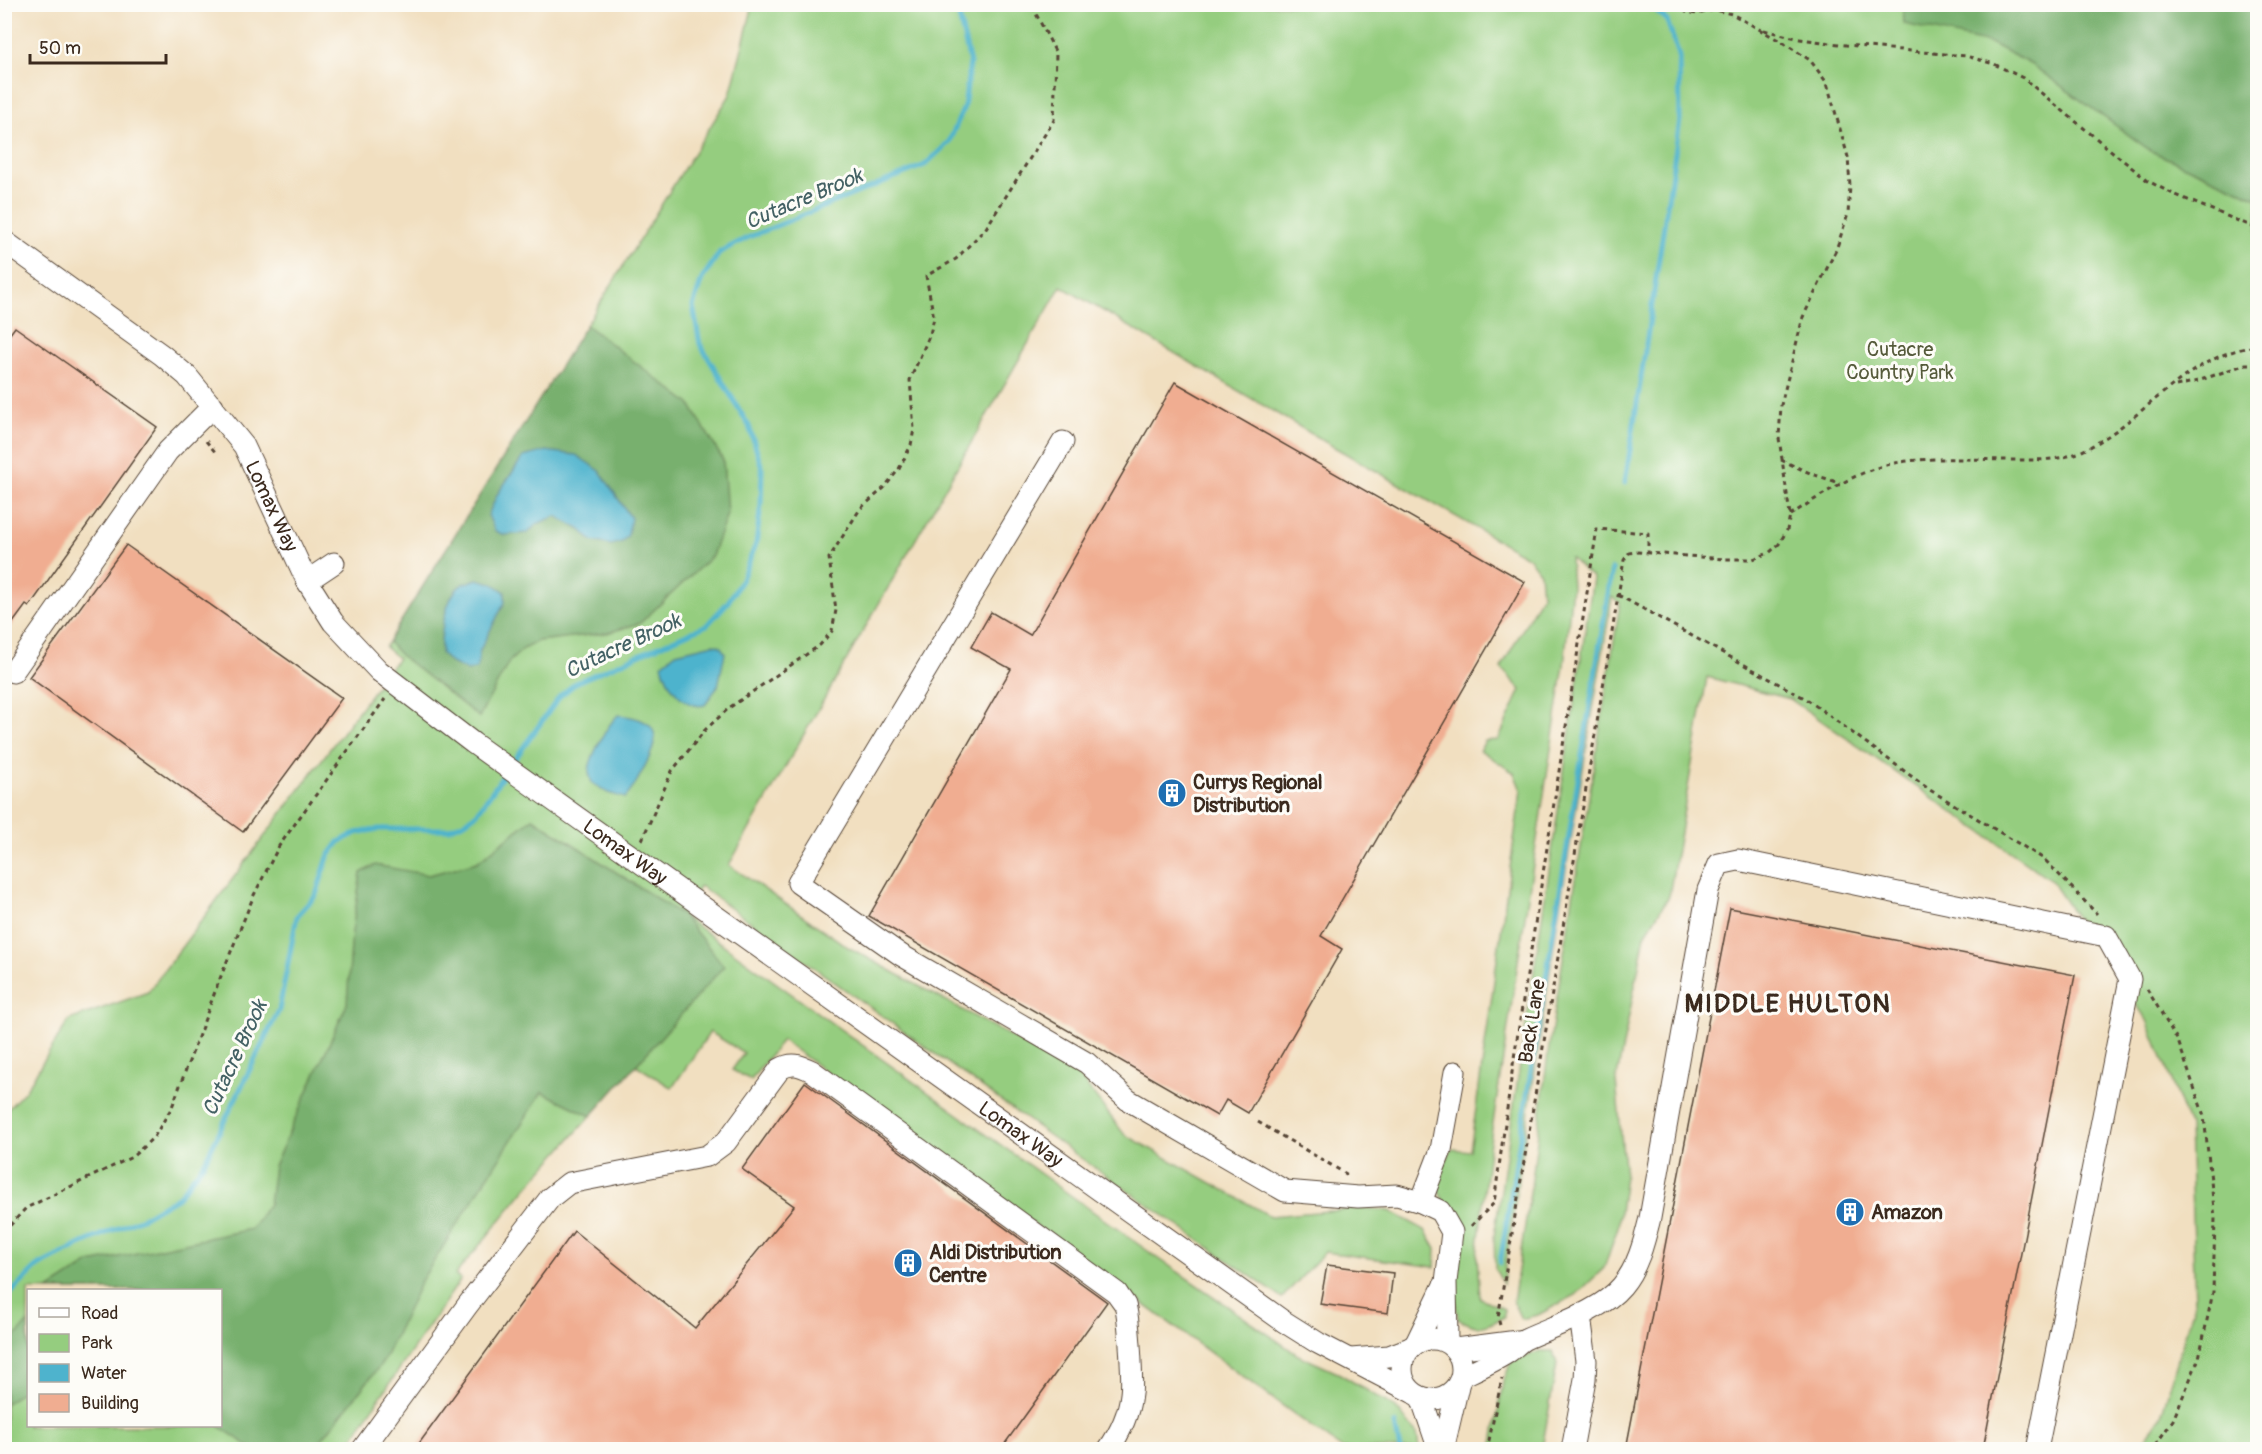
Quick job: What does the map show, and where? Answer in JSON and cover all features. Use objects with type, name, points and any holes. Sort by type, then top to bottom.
[{"type":"street","name":"Lomax Way","points":[[4,241],[188,376],[244,446],[307,581],[333,622],[379,671],[473,743],[1283,1321],[1318,1344],[1417,1395]]},
{"type":"street","points":[[13,672],[168,451],[213,406]]},
{"type":"street","points":[[1063,442],[798,883],[901,955],[1087,1063],[1128,1100],[1285,1191],[1358,1197],[1397,1195],[1421,1202],[1440,1211],[1452,1232],[1446,1282],[1451,1345],[1463,1366],[1441,1449]]},
{"type":"street","points":[[307,581],[334,563]]},
{"type":"street","points":[[1417,1395],[1431,1400],[1451,1393],[1460,1381],[1511,1346],[1580,1315],[1607,1299],[1621,1287],[1633,1269],[1642,1248],[1650,1218],[1708,890],[1719,864],[1738,860],[2106,936],[2130,980],[2037,1449]]},
{"type":"street","points":[[362,1449],[550,1198],[569,1183],[707,1156],[726,1142],[780,1069],[789,1064],[800,1065],[812,1071],[1117,1293],[1124,1304],[1128,1319],[1131,1392],[1125,1416],[1108,1449]]},
{"type":"street","points":[[1421,1202],[1441,1150],[1455,1072]]},
{"type":"street","points":[[1441,1449],[1417,1395],[1406,1384],[1402,1365],[1446,1282]]},
{"type":"street","points":[[1572,1449],[1585,1379],[1586,1360],[1580,1315]]},
{"type":"street","points":[[1413,1346],[1432,1339],[1451,1345],[1511,1346]]},
{"type":"street","name":"Lomax Way","points":[[1351,1359],[1389,1356],[1413,1346]]},
{"type":"path","points":[[639,847],[672,771],[705,730],[729,708],[820,645],[832,631],[836,610],[829,558],[860,509],[884,488],[899,469],[911,445],[914,429],[910,380],[930,334],[934,318],[926,276],[956,259],[987,228],[1054,120],[1056,53],[1031,4]]},
{"type":"path","points":[[1469,1229],[1494,1203],[1514,1058],[1597,529],[1648,533],[1648,552],[1725,559],[1753,559],[1769,553],[1779,544],[1787,530],[1790,516],[1779,438],[1784,394],[1803,317],[1836,250],[1848,214],[1850,186],[1848,157],[1827,83],[1810,60],[1732,14],[1715,10],[1697,14],[1686,12],[1679,4]]},
{"type":"path","points":[[1758,29],[1800,39],[1846,45],[1966,56],[1994,64],[2024,78],[2148,181],[2258,229]]},
{"type":"path","points":[[1790,516],[1840,483],[1860,473],[1896,463],[1947,460],[2044,460],[2078,452],[2117,429],[2203,363],[2223,353],[2258,346]]},
{"type":"path","points":[[2172,387],[2198,381],[2246,364],[2258,364]]},
{"type":"path","points":[[1781,460],[1840,483]]},
{"type":"path","name":"Back Lane","points":[[1487,1449],[1511,1346],[1498,1318],[1618,596],[1626,555],[1648,552]]},
{"type":"path","points":[[1618,596],[1808,700],[1930,790],[2044,859],[2097,914]]},
{"type":"path","points":[[4,1232],[26,1208],[132,1157],[154,1137],[172,1107],[254,895],[274,856],[385,699]]},
{"type":"path","points":[[2143,982],[2178,1041],[2204,1116],[2215,1218],[2212,1292],[2199,1358],[2173,1420],[2152,1449]]},
{"type":"path","points":[[1258,1122],[1356,1180],[1358,1197]]},
{"type":"green space","name":"Cutacre Country Park","points":[[753,5],[2257,5],[2257,1449],[2139,1449],[2161,1416],[2195,1302],[2189,1126],[2147,1020],[2051,880],[1790,699],[1707,677],[1669,896],[1645,935],[1616,1081],[1625,1176],[1618,1227],[1604,1268],[1576,1295],[1538,1315],[1521,1319],[1513,1302],[1532,1180],[1548,1053],[1620,603],[1612,597],[1558,917],[1503,1283],[1495,1269],[1494,1237],[1593,578],[1570,558],[1572,587],[1564,665],[1489,1149],[1477,1256],[1480,1298],[1504,1309],[1504,1317],[1481,1326],[1471,1325],[1458,1319],[1455,1298],[1458,1227],[1438,1190],[1441,1171],[1452,1149],[1470,1151],[1521,790],[1514,773],[1480,750],[1485,741],[1498,740],[1521,690],[1501,668],[1542,595],[1540,573],[1529,558],[1327,443],[1061,286],[729,865],[848,947],[1077,1073],[1124,1134],[1270,1216],[1365,1208],[1390,1211],[1425,1230],[1436,1249],[1435,1267],[1325,1252],[1282,1298],[1078,1156],[700,886],[682,915],[1145,1249],[1298,1355],[1340,1374],[1396,1408],[1417,1434],[1419,1449],[1342,1449],[782,1040],[751,1080],[732,1070],[744,1053],[710,1032],[672,1088],[636,1065],[524,1191],[455,1275],[461,1279],[345,1449],[5,1449],[4,1113],[25,1091],[69,1020],[148,992],[398,658],[385,647],[730,95]]},
{"type":"green space","points":[[1903,5],[2257,5],[2257,198],[2151,151],[2032,65],[1990,43],[1904,24]]},
{"type":"green space","points":[[586,325],[690,404],[723,460],[727,514],[712,556],[640,623],[607,633],[538,641],[523,649],[509,662],[479,717],[400,655],[388,642]]},
{"type":"green space","points":[[533,818],[682,915],[724,966],[591,1116],[542,1092],[421,1281],[383,1362],[314,1449],[253,1449],[220,1427],[222,1289],[50,1289],[90,1263],[251,1229],[269,1204],[274,1166],[347,1004],[352,932],[361,873],[375,865],[429,875],[477,862]]},
{"type":"green space","points":[[27,1323],[27,1388],[5,1404],[5,1349]]},
{"type":"green space","points":[[1540,1351],[1553,1351],[1557,1364],[1542,1449],[1492,1450],[1503,1382],[1511,1362]]},
{"type":"water","points":[[546,451],[576,455],[600,471],[631,518],[628,535],[622,542],[611,545],[592,541],[581,530],[556,516],[537,524],[528,533],[504,535],[495,531],[488,515],[498,493],[523,457]]},
{"type":"water","points":[[477,579],[492,583],[505,592],[505,602],[480,650],[477,668],[468,671],[451,663],[441,654],[441,636],[452,596],[463,584]]},
{"type":"water","points":[[713,644],[720,646],[725,653],[718,686],[705,705],[690,703],[677,694],[667,679],[662,664],[676,653]]},
{"type":"water","points":[[618,715],[641,720],[648,724],[655,736],[651,754],[636,783],[625,798],[608,793],[592,783],[589,773],[599,742]]},
{"type":"building","points":[[15,327],[157,427],[29,607],[26,605],[4,635],[4,342]]},
{"type":"building","name":"Currys Regional Distribution","points":[[1175,382],[1525,582],[1321,936],[1342,949],[1248,1113],[1226,1100],[1217,1116],[869,916],[1011,669],[971,647],[991,612],[1030,635]]},
{"type":"building","points":[[126,545],[342,698],[243,832],[29,677]]},
{"type":"building","name":"Amazon","points":[[1730,908],[2075,975],[1983,1449],[1626,1449]]},
{"type":"building","name":"Aldi Distribution Centre","points":[[805,1082],[1107,1302],[1001,1449],[415,1449],[574,1231],[695,1328],[794,1206],[742,1169]]},
{"type":"building","points":[[1327,1265],[1393,1273],[1388,1313],[1320,1304]]},
{"type":"waterway","name":"Cutacre Brook","points":[[510,766],[560,696],[577,682],[707,625],[728,602],[742,579],[756,544],[761,505],[762,468],[749,426],[700,344],[693,306],[702,279],[720,252],[747,238],[925,165],[949,142],[964,107],[970,63],[956,4]]},
{"type":"waterway","points":[[1625,483],[1680,120],[1679,55],[1667,21],[1650,4]]},
{"type":"waterway","points":[[1500,1263],[1612,569]]},
{"type":"waterway","name":"Cutacre Brook","points":[[4,1300],[38,1266],[85,1242],[142,1218],[178,1197],[204,1163],[279,1010],[297,916],[316,895],[328,857],[339,842],[356,833],[379,829],[449,829],[465,822],[477,813],[505,773]]},
{"type":"waterway","points":[[1395,1424],[1400,1450]]},
{"type":"place","name":"Currys Regional Distribution","points":[[1172,793]]},
{"type":"place","name":"Amazon","points":[[1850,1212]]},
{"type":"place","name":"Aldi Distribution Centre","points":[[908,1263]]},
{"type":"district","name":"MIDDLE HULTON","points":[[1788,1004]]}]
